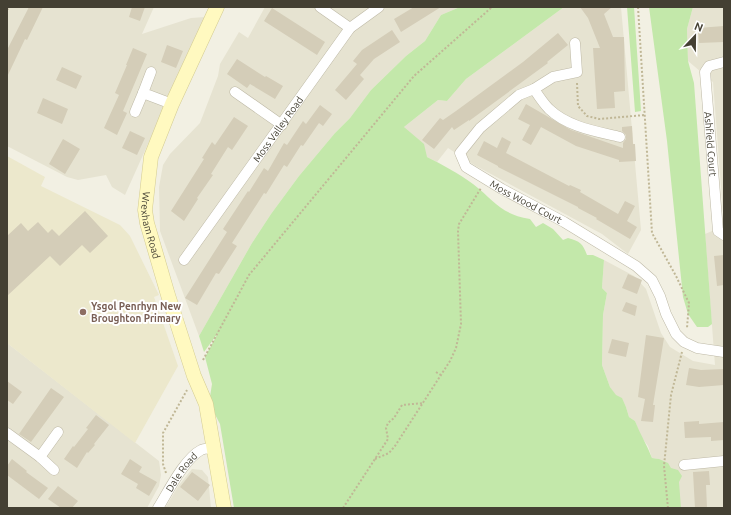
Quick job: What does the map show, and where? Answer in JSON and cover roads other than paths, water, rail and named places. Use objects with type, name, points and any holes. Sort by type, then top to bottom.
[{"type":"main road","name":"Wrexham Road","points":[[217,7],[172,104],[151,157],[145,210],[147,223],[168,295],[194,376],[206,404],[224,508]]},
{"type":"street","points":[[320,7],[350,28]]},
{"type":"street","name":"Moss Valley Road","points":[[184,260],[350,28],[379,7]]},
{"type":"street","name":"Moss Wood Court","points":[[575,43],[577,72],[553,77],[534,89],[519,95],[480,128],[460,153],[466,167],[564,222],[636,266],[652,280],[676,334],[684,342],[697,348],[724,352]]},
{"type":"street","name":"Ashfield Court","points":[[724,62],[709,66],[705,72],[718,231],[724,235]]},
{"type":"street","points":[[135,112],[151,72]]},
{"type":"street","points":[[534,89],[549,108],[564,120],[579,127],[620,137]]},
{"type":"street","points":[[235,92],[282,125]]},
{"type":"street","points":[[143,93],[172,104]]},
{"type":"street","points":[[40,457],[58,432]]},
{"type":"street","points":[[7,433],[40,457],[54,470]]},
{"type":"street","name":"Dale Road","points":[[158,508],[188,462],[195,454],[203,449],[213,448]]},
{"type":"street","points":[[684,465],[724,461]]},
{"type":"place","name":"Ysgol Penrhyn New Broughton Primary","points":[[83,312]]}]
